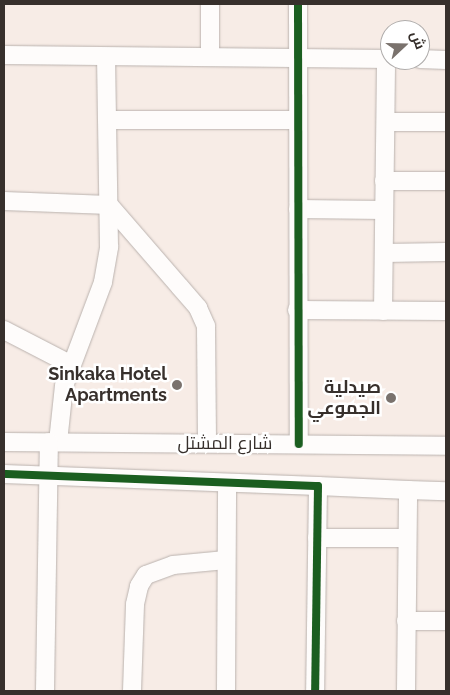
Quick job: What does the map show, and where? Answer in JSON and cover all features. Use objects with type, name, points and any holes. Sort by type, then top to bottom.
[{"type":"street","points":[[210,4],[210,57]]},
{"type":"street","points":[[298,4],[297,310],[299,444]]},
{"type":"street","points":[[4,55],[380,59]]},
{"type":"street","points":[[45,691],[49,476],[53,442],[70,364],[103,282],[109,247],[106,57]]},
{"type":"street","points":[[430,59],[446,60]]},
{"type":"street","points":[[383,311],[384,180],[388,70]]},
{"type":"street","points":[[107,120],[298,120]]},
{"type":"street","points":[[386,122],[446,122]]},
{"type":"street","points":[[384,180],[446,181]]},
{"type":"street","points":[[4,201],[109,205],[202,315],[206,326],[207,443]]},
{"type":"street","points":[[298,209],[384,210]]},
{"type":"street","points":[[384,253],[446,252]]},
{"type":"street","points":[[297,310],[446,311]]},
{"type":"street","points":[[4,330],[70,364]]},
{"type":"street","name":"شارع المشتل","points":[[4,442],[446,446]]},
{"type":"street","points":[[4,474],[446,491]]},
{"type":"street","points":[[226,691],[227,483]]},
{"type":"street","points":[[315,691],[318,486]]},
{"type":"street","points":[[406,691],[408,490]]},
{"type":"street","points":[[317,538],[407,538]]},
{"type":"street","points":[[132,691],[135,604],[138,586],[146,575],[173,565],[226,560]]},
{"type":"street","points":[[406,621],[446,621]]},
{"type":"cycle path","points":[[298,4],[299,444]]},
{"type":"cycle path","points":[[4,474],[318,486],[315,691]]},
{"type":"place","name":"Sinkaka Hotel Apartments","points":[[177,385]]},
{"type":"place","name":"صيدلية الجموعي","points":[[391,398]]}]
